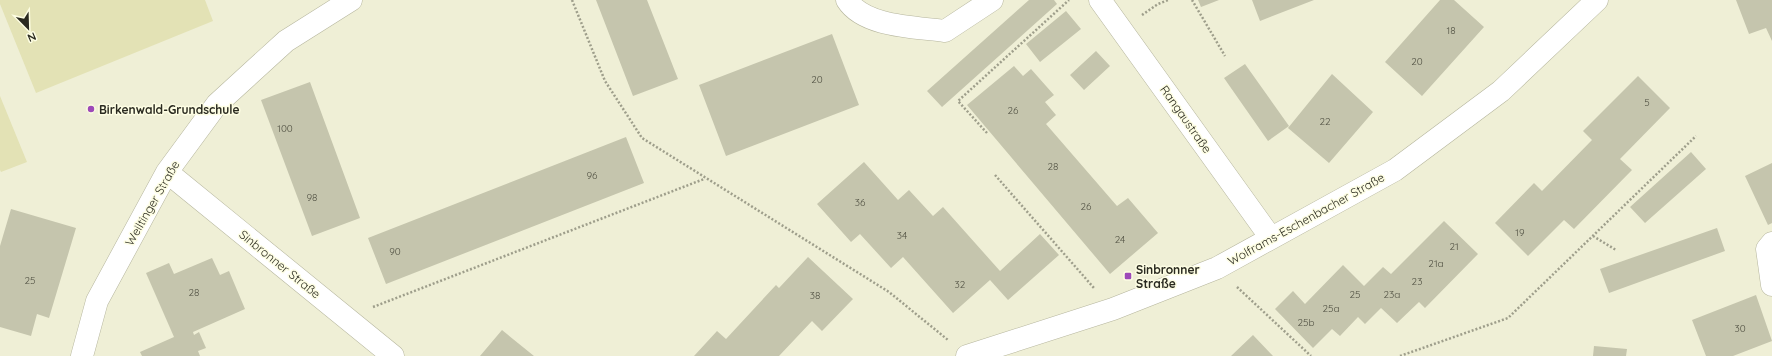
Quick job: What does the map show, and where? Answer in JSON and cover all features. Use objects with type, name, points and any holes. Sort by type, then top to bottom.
[{"type":"street","name":"Weiltinger Straße","points":[[82,356],[97,301],[167,172],[217,104],[286,41],[351,0]]},
{"type":"street","points":[[847,0],[860,13],[879,21],[945,31],[992,0]]},
{"type":"street","name":"Rangaustraße","points":[[1100,0],[1271,238]]},
{"type":"street","name":"Wolframs-Eschenbacher Straße","points":[[967,356],[1113,309],[1217,268],[1395,170],[1501,91],[1597,0]]},
{"type":"street","name":"Sinbronner Straße","points":[[167,172],[393,356]]},
{"type":"street","points":[[1772,243],[1767,249],[1772,285]]},
{"type":"path","points":[[572,0],[604,81],[642,138],[889,292],[967,356]]},
{"type":"path","points":[[987,133],[958,101],[1069,0]]},
{"type":"path","points":[[1158,4],[1168,0]]},
{"type":"path","points":[[1192,0],[1225,56]]},
{"type":"path","points":[[1400,356],[1508,318],[1696,136]]},
{"type":"path","points":[[995,175],[1113,309]]},
{"type":"path","points":[[345,318],[705,178]]},
{"type":"path","points":[[1593,236],[1616,250]]},
{"type":"path","points":[[1217,268],[1310,356]]},
{"type":"green space","points":[[0,0],[205,0],[213,21],[36,93],[0,4]]},
{"type":"green space","points":[[0,96],[27,162],[1,172],[0,170]]},
{"type":"building","points":[[596,0],[647,0],[678,79],[633,96]]},
{"type":"building","points":[[1029,0],[1054,0],[1057,4],[942,107],[927,91]]},
{"type":"building","points":[[1198,0],[1219,0],[1201,7]]},
{"type":"building","points":[[1252,0],[1314,0],[1260,21]]},
{"type":"building","points":[[1440,0],[1454,0],[1484,27],[1422,96],[1385,62]]},
{"type":"building","points":[[1736,0],[1772,0],[1772,41],[1766,28],[1749,34]]},
{"type":"building","points":[[1066,11],[1081,29],[1040,62],[1026,44]]},
{"type":"building","points":[[832,34],[859,105],[726,156],[699,85]]},
{"type":"building","points":[[1096,51],[1110,66],[1084,90],[1070,75]]},
{"type":"building","points":[[1245,64],[1289,126],[1268,141],[1224,78]]},
{"type":"building","points":[[1014,66],[1023,76],[1031,69],[1054,95],[1045,102],[1056,115],[1046,124],[1117,206],[1128,198],[1158,233],[1110,274],[967,105]]},
{"type":"building","points":[[1332,74],[1373,112],[1329,163],[1288,128]]},
{"type":"building","points":[[1638,76],[1670,108],[1620,159],[1632,170],[1574,229],[1564,220],[1528,256],[1495,223],[1534,183],[1542,191],[1592,140],[1583,131]]},
{"type":"building","points":[[310,82],[360,218],[312,236],[261,100]]},
{"type":"building","points":[[626,137],[644,183],[386,284],[368,238]]},
{"type":"building","points":[[1691,152],[1706,169],[1645,223],[1630,207]]},
{"type":"building","points":[[864,162],[898,200],[909,190],[933,216],[943,207],[1000,271],[1040,234],[1059,255],[1008,300],[990,280],[953,313],[903,257],[891,268],[860,234],[851,242],[817,204]]},
{"type":"building","points":[[1772,163],[1772,223],[1768,225],[1745,176]]},
{"type":"building","points":[[11,209],[76,228],[49,318],[37,314],[31,336],[0,327],[0,246]]},
{"type":"building","points":[[1444,221],[1478,254],[1425,308],[1419,302],[1397,323],[1381,308],[1365,324],[1358,317],[1340,336],[1332,329],[1313,348],[1275,309],[1293,291],[1305,304],[1343,265],[1364,286],[1383,267],[1391,274]]},
{"type":"building","points":[[1717,228],[1725,251],[1609,293],[1600,269]]},
{"type":"building","points":[[808,257],[853,299],[822,331],[812,321],[779,356],[694,356],[717,331],[726,339],[776,285],[779,288]]},
{"type":"building","points":[[212,258],[220,275],[229,271],[245,309],[193,332],[194,335],[199,332],[206,348],[198,351],[200,356],[142,356],[140,352],[174,337],[146,273],[169,263],[174,274]]},
{"type":"building","points":[[1756,295],[1772,341],[1733,356],[1706,356],[1692,320]]},
{"type":"building","points":[[502,330],[534,356],[480,356]]},
{"type":"building","points":[[1253,335],[1273,356],[1231,356]]},
{"type":"building","points":[[1594,346],[1627,349],[1626,356],[1593,356]]},
{"type":"place","name":"Birkenwald-Grundschule","points":[[91,109]]},
{"type":"place","name":"Sinbronner Straße","points":[[1128,276]]}]
